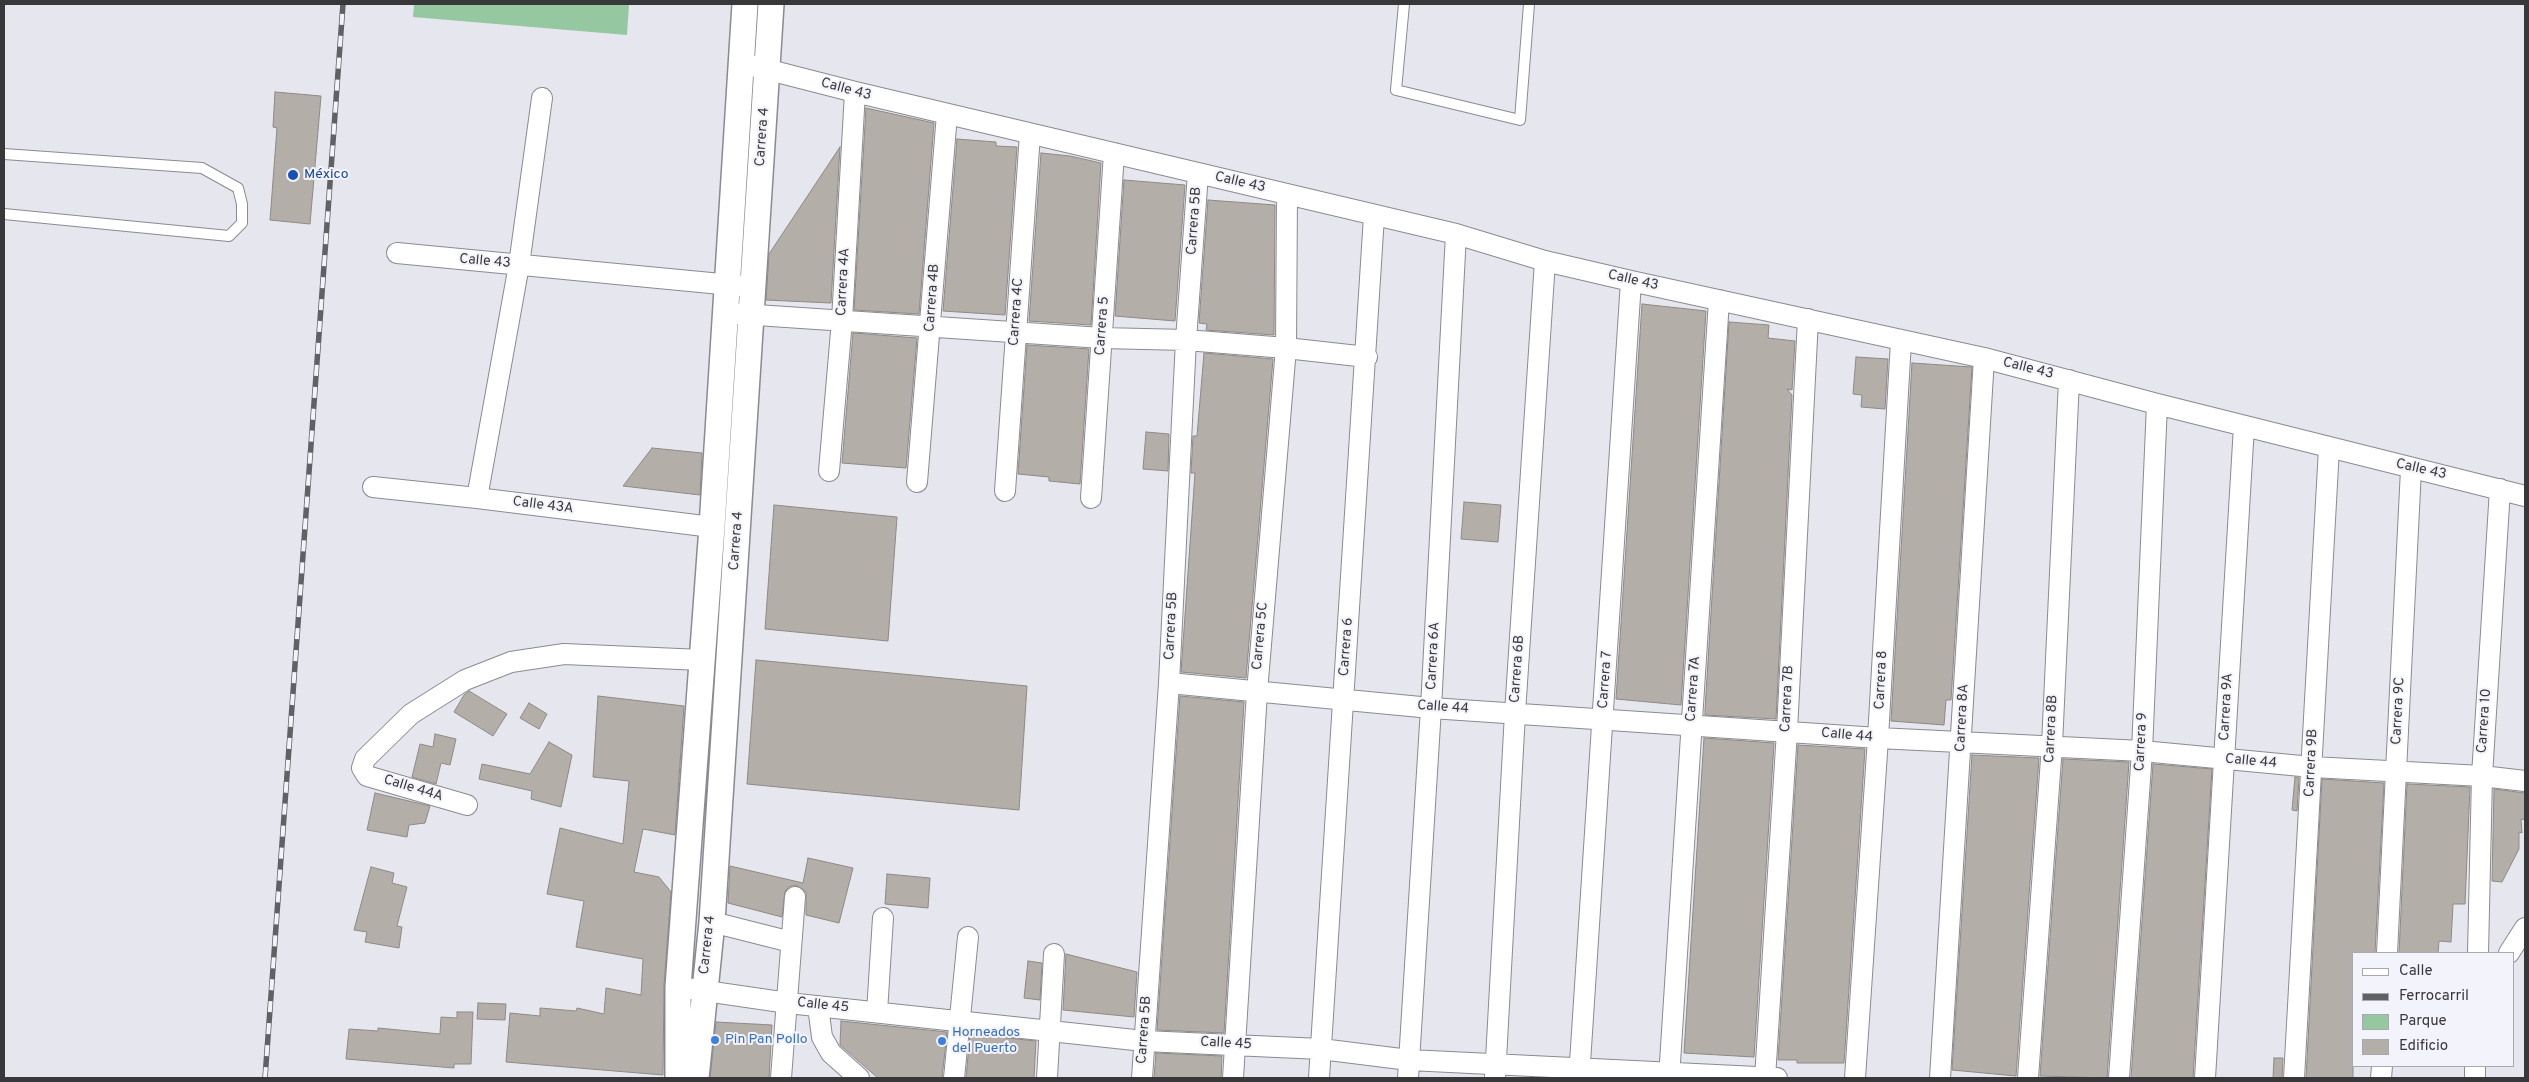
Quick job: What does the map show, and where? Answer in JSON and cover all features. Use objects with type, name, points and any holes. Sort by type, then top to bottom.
[{"type":"street","name":"Carrera 4","points":[[678,1078],[678,987],[712,527],[745,4]]},
{"type":"street","name":"Carrera 4","points":[[696,1078],[712,922],[771,4]]},
{"type":"street","name":"Calle 43","points":[[742,63],[1030,134],[1456,234],[1546,261],[1984,358],[2411,469],[2525,496]]},
{"type":"street","name":"Carrera 4A","points":[[829,471],[842,320],[855,92]]},
{"type":"street","points":[[477,498],[519,265],[542,98]]},
{"type":"street","name":"Carrera 4B","points":[[917,482],[932,326],[947,114]]},
{"type":"street","name":"Carrera 4C","points":[[1005,491],[1030,134]]},
{"type":"street","name":"Carrera 5","points":[[1091,498],[1114,153]]},
{"type":"street","name":"Carrera 5B","points":[[1142,1078],[1169,683],[1186,340],[1198,173]]},
{"type":"street","name":"Carrera 5C","points":[[1232,1078],[1256,692],[1286,348],[1287,194]]},
{"type":"street","name":"Carrera 6","points":[[1319,1078],[1367,357],[1374,216]]},
{"type":"street","name":"Carrera 6A","points":[[1408,1069],[1431,708],[1456,234]]},
{"type":"street","name":"Calle 43","points":[[396,253],[752,287]]},
{"type":"street","name":"Carrera 6B","points":[[1496,1071],[1515,714],[1546,261]]},
{"type":"street","name":"Carrera 7","points":[[1579,1073],[1604,718],[1631,281]]},
{"type":"street","name":"Carrera 7A","points":[[1669,1076],[1719,300]]},
{"type":"street","points":[[726,312],[1102,338],[1186,340],[1367,357]]},
{"type":"street","name":"Carrera 7B","points":[[1769,1078],[1808,319]]},
{"type":"street","name":"Carrera 8","points":[[1855,1078],[1878,738],[1901,341]]},
{"type":"street","name":"Carrera 8A","points":[[1940,1078],[1984,358]]},
{"type":"street","name":"Carrera 8B","points":[[2028,1078],[2052,745],[2069,380]]},
{"type":"street","name":"Carrera 9","points":[[2119,1078],[2142,750],[2157,404]]},
{"type":"street","name":"Carrera 9A","points":[[2205,1078],[2244,426]]},
{"type":"street","name":"Carrera 9B","points":[[2294,1078],[2329,448]]},
{"type":"street","name":"Carrera 9C","points":[[2386,952],[2411,469]]},
{"type":"street","name":"Calle 43A","points":[[373,488],[477,498],[712,527]]},
{"type":"street","name":"Carrera 10","points":[[2478,952],[2482,776],[2500,489]]},
{"type":"street","name":"Calle 44A","points":[[467,805],[368,776],[362,768],[366,759],[411,714],[465,680],[511,662],[564,654],[702,660]]},
{"type":"street","name":"Calle 44","points":[[1169,683],[1431,708],[1604,718],[1878,738],[2142,750],[2312,767],[2482,776],[2525,781]]},
{"type":"street","points":[[781,1078],[795,897]]},
{"type":"street","points":[[877,1012],[883,918]]},
{"type":"street","points":[[712,922],[791,942]]},
{"type":"street","points":[[2510,952],[2525,928]]},
{"type":"street","points":[[954,1078],[968,938]]},
{"type":"street","points":[[1047,1078],[1054,954]]},
{"type":"street","name":"Calle 45","points":[[678,987],[704,989],[788,1003],[1144,1041],[1321,1049],[1408,1069],[1769,1078]]},
{"type":"street","points":[[818,1006],[822,1037],[831,1053],[855,1077]]},
{"type":"lane","points":[[1404,4],[1396,90],[1520,120],[1529,4]]},
{"type":"lane","points":[[4,154],[202,168],[238,188],[242,204],[242,223],[229,236],[4,214]]},
{"type":"green space","points":[[414,4],[629,4],[627,35],[413,17]]},
{"type":"building","points":[[275,92],[321,96],[310,224],[270,220],[277,128],[273,127]]},
{"type":"building","points":[[866,108],[934,123],[919,314],[854,310]]},
{"type":"building","points":[[957,139],[996,142],[996,146],[1017,147],[1005,315],[943,311]]},
{"type":"building","points":[[840,147],[831,303],[766,300],[769,254]]},
{"type":"building","points":[[1041,153],[1070,156],[1101,163],[1091,325],[1029,321]]},
{"type":"building","points":[[1124,180],[1185,185],[1175,321],[1115,316]]},
{"type":"building","points":[[1208,200],[1275,205],[1274,335],[1206,330],[1207,324],[1199,323]]},
{"type":"building","points":[[1642,304],[1706,311],[1681,705],[1616,699]]},
{"type":"building","points":[[1729,322],[1769,325],[1768,338],[1795,341],[1792,390],[1787,389],[1792,395],[1776,719],[1705,715]]},
{"type":"building","points":[[853,333],[917,338],[906,468],[842,463]]},
{"type":"building","points":[[1027,345],[1089,349],[1080,484],[1049,481],[1049,477],[1018,474]]},
{"type":"building","points":[[1204,353],[1273,359],[1246,678],[1181,672],[1195,473],[1191,473],[1193,436],[1197,436]]},
{"type":"building","points":[[1856,357],[1888,359],[1885,409],[1861,407],[1862,395],[1853,394]]},
{"type":"building","points":[[1912,363],[1972,367],[1951,700],[1946,700],[1944,725],[1891,721]]},
{"type":"building","points":[[1146,432],[1169,434],[1168,471],[1143,469]]},
{"type":"building","points":[[652,448],[702,453],[700,495],[623,486]]},
{"type":"building","points":[[1464,502],[1501,505],[1498,542],[1461,539]]},
{"type":"building","points":[[774,505],[897,517],[888,641],[765,629]]},
{"type":"building","points":[[756,660],[1027,686],[1019,810],[747,784]]},
{"type":"building","points":[[469,691],[507,714],[493,736],[454,712],[464,695]]},
{"type":"building","points":[[598,696],[684,706],[675,835],[643,829],[634,872],[659,877],[671,892],[664,986],[663,1075],[506,1062],[510,1013],[540,1016],[540,1008],[576,1011],[577,1008],[604,1014],[606,988],[641,995],[643,959],[576,947],[584,901],[547,894],[560,828],[623,844],[629,781],[593,777]]},
{"type":"building","points":[[1180,696],[1244,702],[1224,1033],[1157,1030]]},
{"type":"building","points":[[529,703],[547,714],[539,729],[520,718]]},
{"type":"building","points":[[435,734],[456,739],[450,765],[441,763],[436,784],[412,777],[420,744],[433,747]]},
{"type":"building","points":[[1704,738],[1774,743],[1754,1057],[1684,1053]]},
{"type":"building","points":[[549,742],[572,755],[561,807],[531,799],[532,791],[479,779],[482,764],[530,774]]},
{"type":"building","points":[[1798,745],[1865,749],[1844,1063],[1797,1063],[1797,1060],[1778,1060]]},
{"type":"building","points":[[1972,755],[2039,758],[2016,1076],[1952,1070]]},
{"type":"building","points":[[2063,759],[2129,762],[2107,1078],[2040,1076]]},
{"type":"building","points":[[2153,764],[2212,769],[2193,1078],[2131,1078]]},
{"type":"building","points":[[2295,777],[2299,778],[2297,811],[2292,810]]},
{"type":"building","points":[[2322,779],[2384,783],[2375,952],[2352,952],[2353,1078],[2306,1078]]},
{"type":"building","points":[[2407,784],[2470,787],[2465,904],[2453,904],[2451,942],[2439,941],[2438,952],[2399,952]]},
{"type":"building","points":[[2494,789],[2525,793],[2525,820],[2521,819],[2522,833],[2519,832],[2519,849],[2502,882],[2492,881]]},
{"type":"building","points":[[375,793],[430,806],[425,823],[409,825],[407,837],[367,830]]},
{"type":"building","points":[[808,858],[853,868],[839,923],[806,915],[806,892],[796,885],[789,887],[785,891],[782,917],[728,903],[730,866],[803,883]]},
{"type":"building","points":[[371,867],[394,873],[392,883],[407,887],[397,926],[402,927],[399,948],[365,942],[367,932],[354,930]]},
{"type":"building","points":[[887,874],[930,878],[928,908],[885,904]]},
{"type":"building","points":[[1066,954],[1137,972],[1134,1017],[1063,1010]]},
{"type":"building","points":[[1028,961],[1042,963],[1040,1000],[1024,998]]},
{"type":"building","points":[[478,1003],[506,1004],[505,1020],[477,1019]]},
{"type":"building","points":[[457,1012],[473,1012],[471,1064],[454,1064],[454,1068],[346,1059],[349,1029],[378,1031],[378,1028],[440,1034],[441,1017],[457,1018]]},
{"type":"building","points":[[841,1021],[947,1032],[942,1078],[878,1078],[840,1045]]},
{"type":"building","points":[[716,1022],[772,1025],[769,1078],[710,1078]]},
{"type":"building","points":[[970,1034],[1036,1041],[1034,1078],[966,1078]]},
{"type":"building","points":[[1156,1053],[1222,1056],[1221,1078],[1154,1078]]},
{"type":"building","points":[[2274,1058],[2283,1058],[2282,1078],[2273,1078]]},
{"type":"railway","points":[[265,1078],[343,4]]},
{"type":"place","name":"México","points":[[293,175]]},
{"type":"place","name":"Pin Pan Pollo","points":[[715,1040]]},
{"type":"place","name":"Horneados del Puerto","points":[[942,1041]]}]
